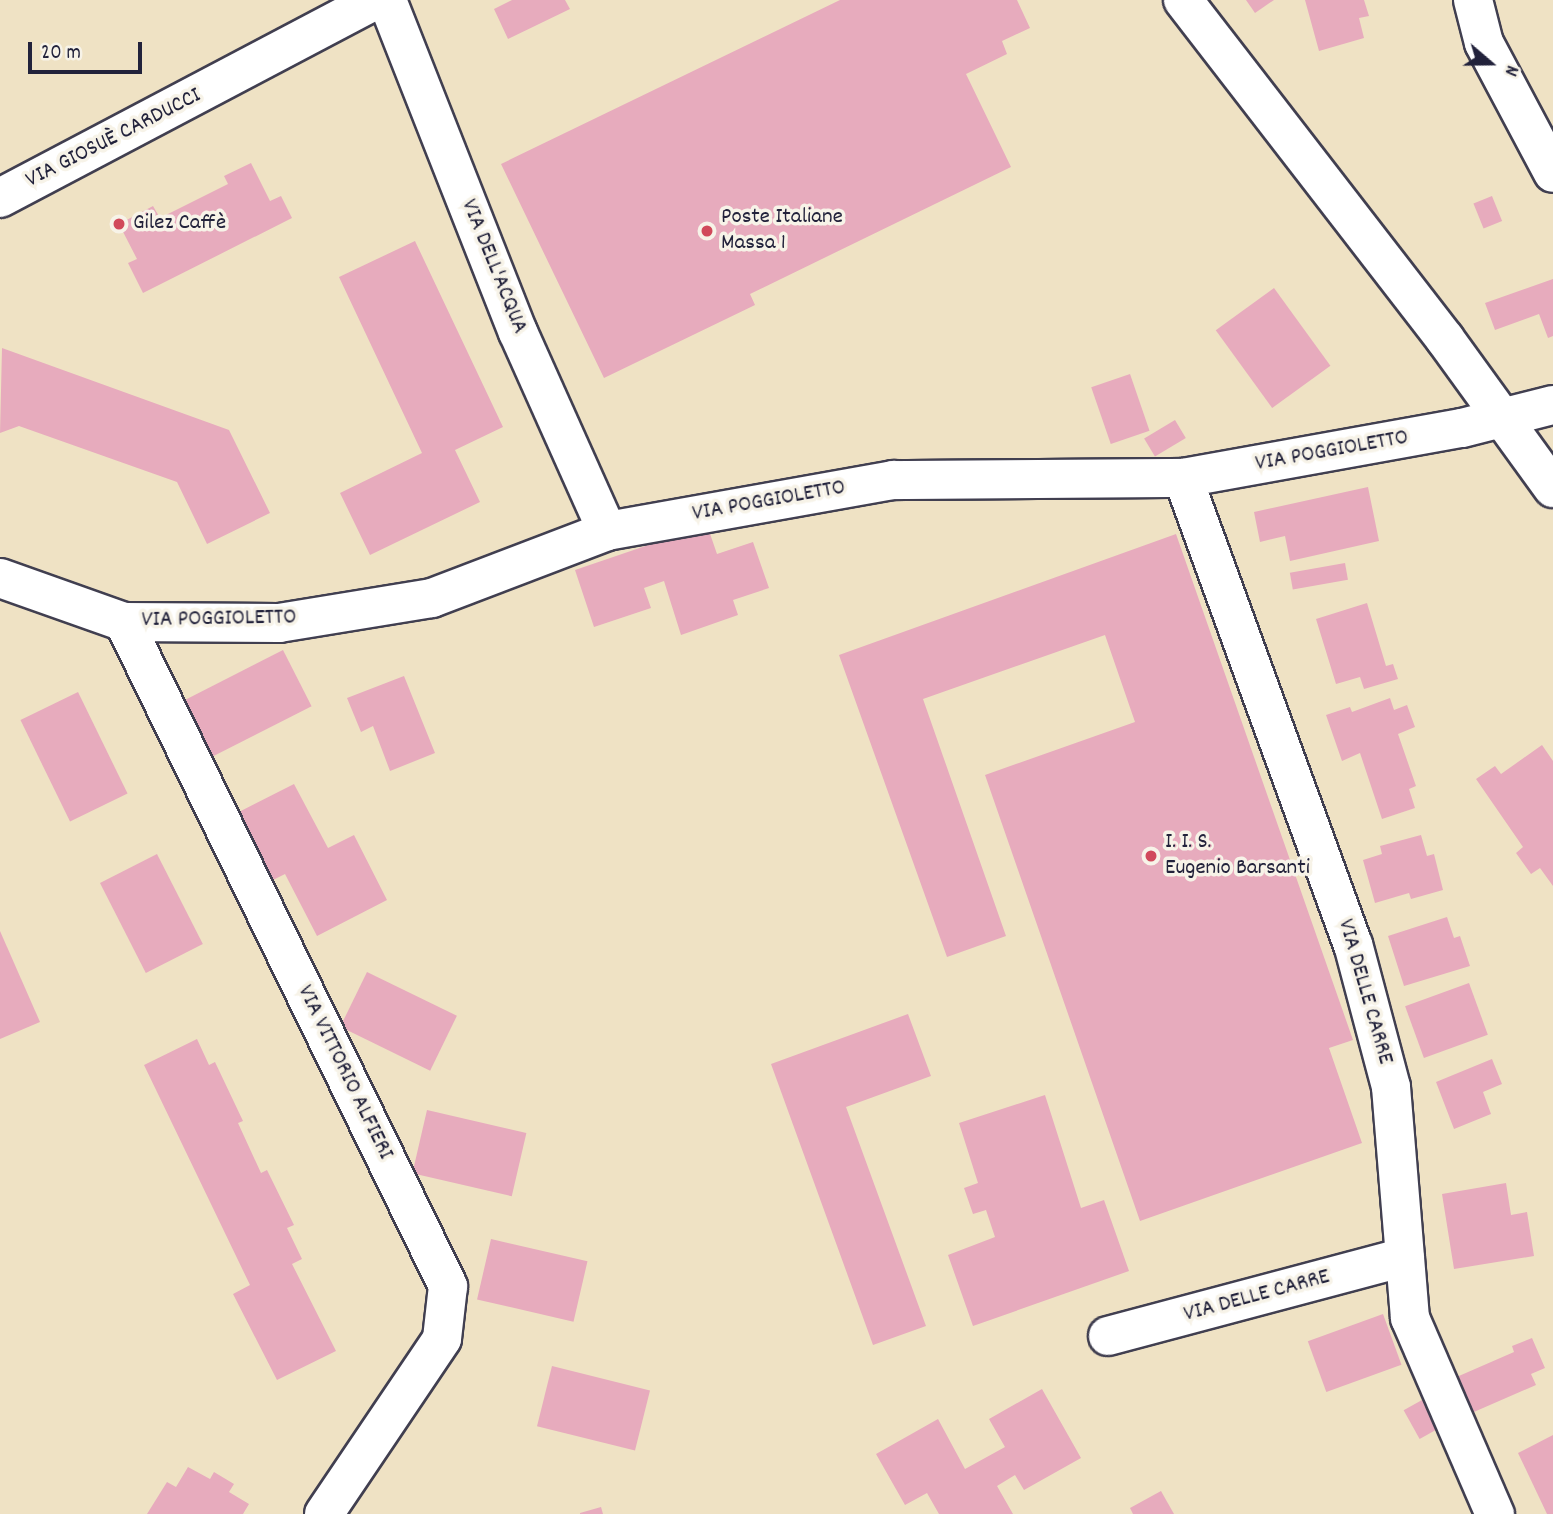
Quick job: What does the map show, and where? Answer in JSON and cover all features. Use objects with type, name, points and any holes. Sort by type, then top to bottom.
[{"type":"street","name":"VIA GIOSUÈ CARDUCCI","points":[[0,198],[376,0]]},
{"type":"street","name":"VIA DELL'ACQUA","points":[[387,0],[518,332],[607,531]]},
{"type":"street","points":[[1182,0],[1445,338],[1553,488]]},
{"type":"street","points":[[1474,0],[1484,43],[1553,173]]},
{"type":"street","name":"VIA POGGIOLETTO","points":[[0,578],[124,622],[279,623],[432,598],[607,531],[893,480],[1182,478],[1504,420],[1553,405]]},
{"type":"street","name":"VIA DELLE CARRE","points":[[1182,478],[1353,944],[1391,1087],[1410,1318],[1495,1514]]},
{"type":"street","name":"VIA VITTORIO ALFIERI","points":[[124,622],[448,1286],[442,1339],[324,1514]]},
{"type":"street","name":"VIA DELLE CARRE","points":[[1108,1336],[1405,1257]]},
{"type":"building","points":[[512,0],[565,0],[570,9],[508,39],[494,9]]},
{"type":"building","name":"Poste Italiane Massa 1","points":[[840,0],[1017,0],[1030,28],[1002,41],[1007,54],[966,74],[1011,167],[750,294],[755,305],[604,378],[501,164]]},
{"type":"building","points":[[1246,0],[1274,0],[1255,13]]},
{"type":"building","points":[[1305,0],[1364,0],[1369,16],[1359,18],[1364,38],[1319,51]]},
{"type":"building","points":[[251,163],[270,201],[281,196],[292,218],[143,293],[128,263],[137,259],[119,224],[153,206],[160,218],[228,184],[224,176]]},
{"type":"building","points":[[1492,196],[1502,221],[1484,229],[1473,203]]},
{"type":"building","points":[[415,241],[503,427],[455,450],[480,502],[370,555],[340,493],[422,453],[339,277]]},
{"type":"building","points":[[1553,279],[1553,336],[1548,338],[1539,314],[1495,330],[1485,303]]},
{"type":"building","points":[[1274,288],[1330,366],[1272,408],[1216,330]]},
{"type":"building","points":[[2,348],[229,430],[270,513],[207,544],[177,482],[19,426],[0,433]]},
{"type":"building","points":[[1130,374],[1150,431],[1111,444],[1091,387]]},
{"type":"building","points":[[1175,420],[1186,438],[1155,457],[1144,439]]},
{"type":"building","points":[[1368,487],[1379,541],[1290,561],[1285,536],[1260,542],[1254,512]]},
{"type":"building","points":[[707,525],[717,554],[753,542],[769,588],[733,600],[738,615],[681,635],[664,581],[644,588],[651,608],[594,627],[575,570]]},
{"type":"building","name":"I. I. S. Eugenio Barsanti","points":[[1176,534],[1353,1040],[1329,1048],[1362,1143],[1140,1221],[985,775],[1135,722],[1105,635],[923,699],[1006,936],[947,957],[839,655]]},
{"type":"building","points":[[1345,563],[1348,580],[1293,589],[1290,573]]},
{"type":"building","points":[[1367,603],[1386,666],[1393,664],[1398,679],[1364,689],[1360,677],[1336,684],[1316,619]]},
{"type":"building","points":[[283,650],[312,706],[209,758],[181,702]]},
{"type":"building","points":[[404,676],[435,753],[390,771],[373,726],[361,732],[347,698]]},
{"type":"building","points":[[78,692],[128,794],[70,822],[20,720]]},
{"type":"building","points":[[1390,698],[1394,710],[1407,705],[1415,727],[1398,734],[1416,786],[1409,789],[1415,808],[1382,819],[1360,753],[1342,761],[1326,715],[1350,707],[1352,712]]},
{"type":"building","points":[[1542,745],[1553,761],[1553,886],[1540,868],[1531,874],[1516,853],[1523,847],[1476,779],[1495,766],[1501,774]]},
{"type":"building","points":[[294,784],[328,848],[354,835],[387,900],[317,936],[285,874],[263,885],[229,817]]},
{"type":"building","points":[[1421,835],[1427,856],[1434,854],[1443,890],[1411,899],[1409,893],[1375,903],[1363,860],[1382,854],[1380,846]]},
{"type":"building","points":[[157,854],[203,944],[146,973],[100,883]]},
{"type":"building","points":[[1447,917],[1454,938],[1460,936],[1470,966],[1404,986],[1388,936]]},
{"type":"building","points":[[0,931],[40,1022],[0,1039]]},
{"type":"building","points":[[367,972],[457,1016],[430,1071],[340,1027]]},
{"type":"building","points":[[1469,983],[1488,1035],[1424,1058],[1405,1006]]},
{"type":"building","points":[[908,1014],[931,1076],[846,1107],[926,1326],[873,1345],[771,1064]]},
{"type":"building","points":[[197,1039],[209,1065],[215,1062],[243,1121],[238,1123],[261,1173],[267,1170],[294,1225],[287,1228],[302,1259],[292,1264],[336,1351],[277,1380],[233,1294],[250,1285],[144,1065]]},
{"type":"building","points":[[1492,1059],[1502,1084],[1483,1092],[1491,1114],[1454,1129],[1436,1082]]},
{"type":"building","points":[[1045,1095],[1081,1208],[1104,1200],[1129,1271],[973,1326],[948,1255],[995,1237],[986,1210],[973,1214],[964,1188],[978,1183],[959,1123]]},
{"type":"building","points":[[427,1110],[526,1133],[512,1196],[412,1173]]},
{"type":"building","points":[[1506,1183],[1511,1215],[1527,1212],[1534,1256],[1454,1269],[1442,1194]]},
{"type":"building","points":[[491,1239],[587,1261],[574,1322],[477,1299]]},
{"type":"building","points":[[1383,1314],[1401,1365],[1326,1392],[1308,1341]]},
{"type":"building","points":[[1532,1338],[1545,1368],[1531,1374],[1536,1385],[1467,1415],[1452,1379],[1514,1352],[1512,1346]]},
{"type":"building","points":[[552,1366],[650,1390],[635,1451],[537,1426]]},
{"type":"building","points":[[1042,1389],[1081,1458],[1024,1490],[1015,1475],[997,1486],[1013,1514],[939,1514],[927,1493],[905,1505],[876,1454],[938,1419],[965,1469],[1005,1447],[989,1419]]},
{"type":"building","points":[[1422,1400],[1438,1429],[1420,1439],[1404,1410]]},
{"type":"building","points":[[1553,1435],[1553,1514],[1547,1514],[1518,1453]]},
{"type":"building","points":[[188,1467],[210,1479],[214,1472],[234,1484],[229,1492],[249,1504],[243,1514],[147,1514],[167,1482],[176,1487]]},
{"type":"building","points":[[1161,1491],[1174,1514],[1133,1514],[1130,1508]]},
{"type":"building","points":[[601,1507],[603,1514],[580,1514],[580,1513]]},
{"type":"place","name":"Gilez Caffè","points":[[119,224]]},
{"type":"place","name":"Poste Italiane Massa 1","points":[[707,231]]},
{"type":"place","name":"I. I. S. Eugenio Barsanti","points":[[1151,856]]}]
